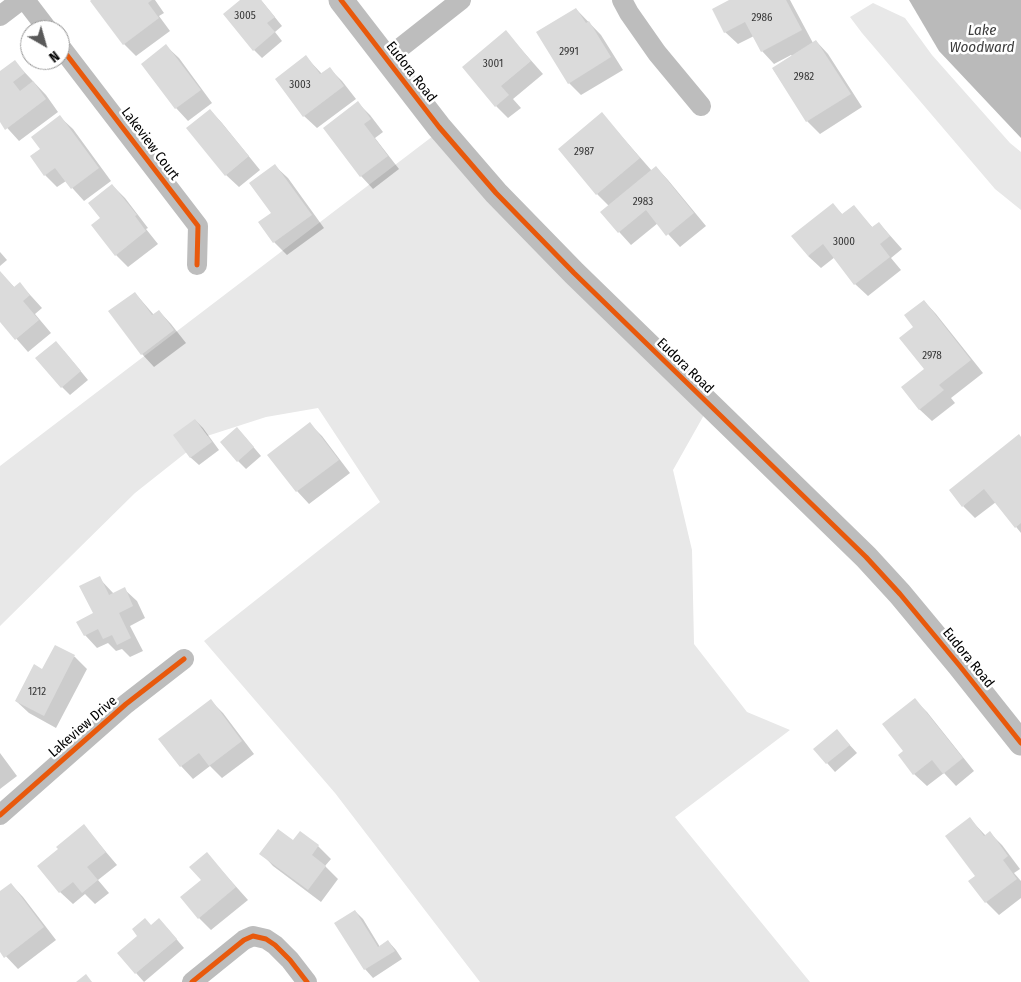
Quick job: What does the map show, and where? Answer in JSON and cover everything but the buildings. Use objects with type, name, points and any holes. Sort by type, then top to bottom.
[{"type":"street","points":[[0,16],[21,0]]},
{"type":"street","points":[[25,0],[40,20]]},
{"type":"street","name":"Eudora Road","points":[[341,0],[438,127],[496,193],[574,273],[883,576],[959,664],[1021,743]]},
{"type":"street","points":[[386,59],[461,0]]},
{"type":"street","points":[[622,0],[657,53],[701,106]]},
{"type":"street","name":"Lakeview Court","points":[[70,59],[198,226],[197,265]]},
{"type":"street","name":"Lakeview Drive","points":[[0,814],[126,704],[184,658]]},
{"type":"street","points":[[192,982],[244,940],[252,936],[266,939],[275,945],[290,960],[307,982]]},
{"type":"shaded area","points":[[873,3],[905,18],[932,55],[1010,143],[1021,152],[1021,210],[995,189],[850,17]]},
{"type":"shaded area","points":[[433,136],[704,415],[673,470],[692,550],[694,644],[747,712],[790,730],[675,817],[810,982],[480,982],[335,793],[204,641],[380,502],[318,408],[266,417],[207,436],[135,493],[0,626],[0,466]]},
{"type":"water","name":"Lake Woodward","points":[[909,0],[1021,0],[1021,138],[939,51]]},
{"type":"cycle path","points":[[341,0],[439,127],[496,193],[574,273],[866,557],[900,594],[1021,743]]},
{"type":"cycle path","points":[[70,59],[198,226],[197,265]]},
{"type":"cycle path","points":[[0,815],[126,704],[184,659]]},
{"type":"cycle path","points":[[192,982],[244,940],[253,936],[266,939],[275,945],[290,960],[307,982]]}]
